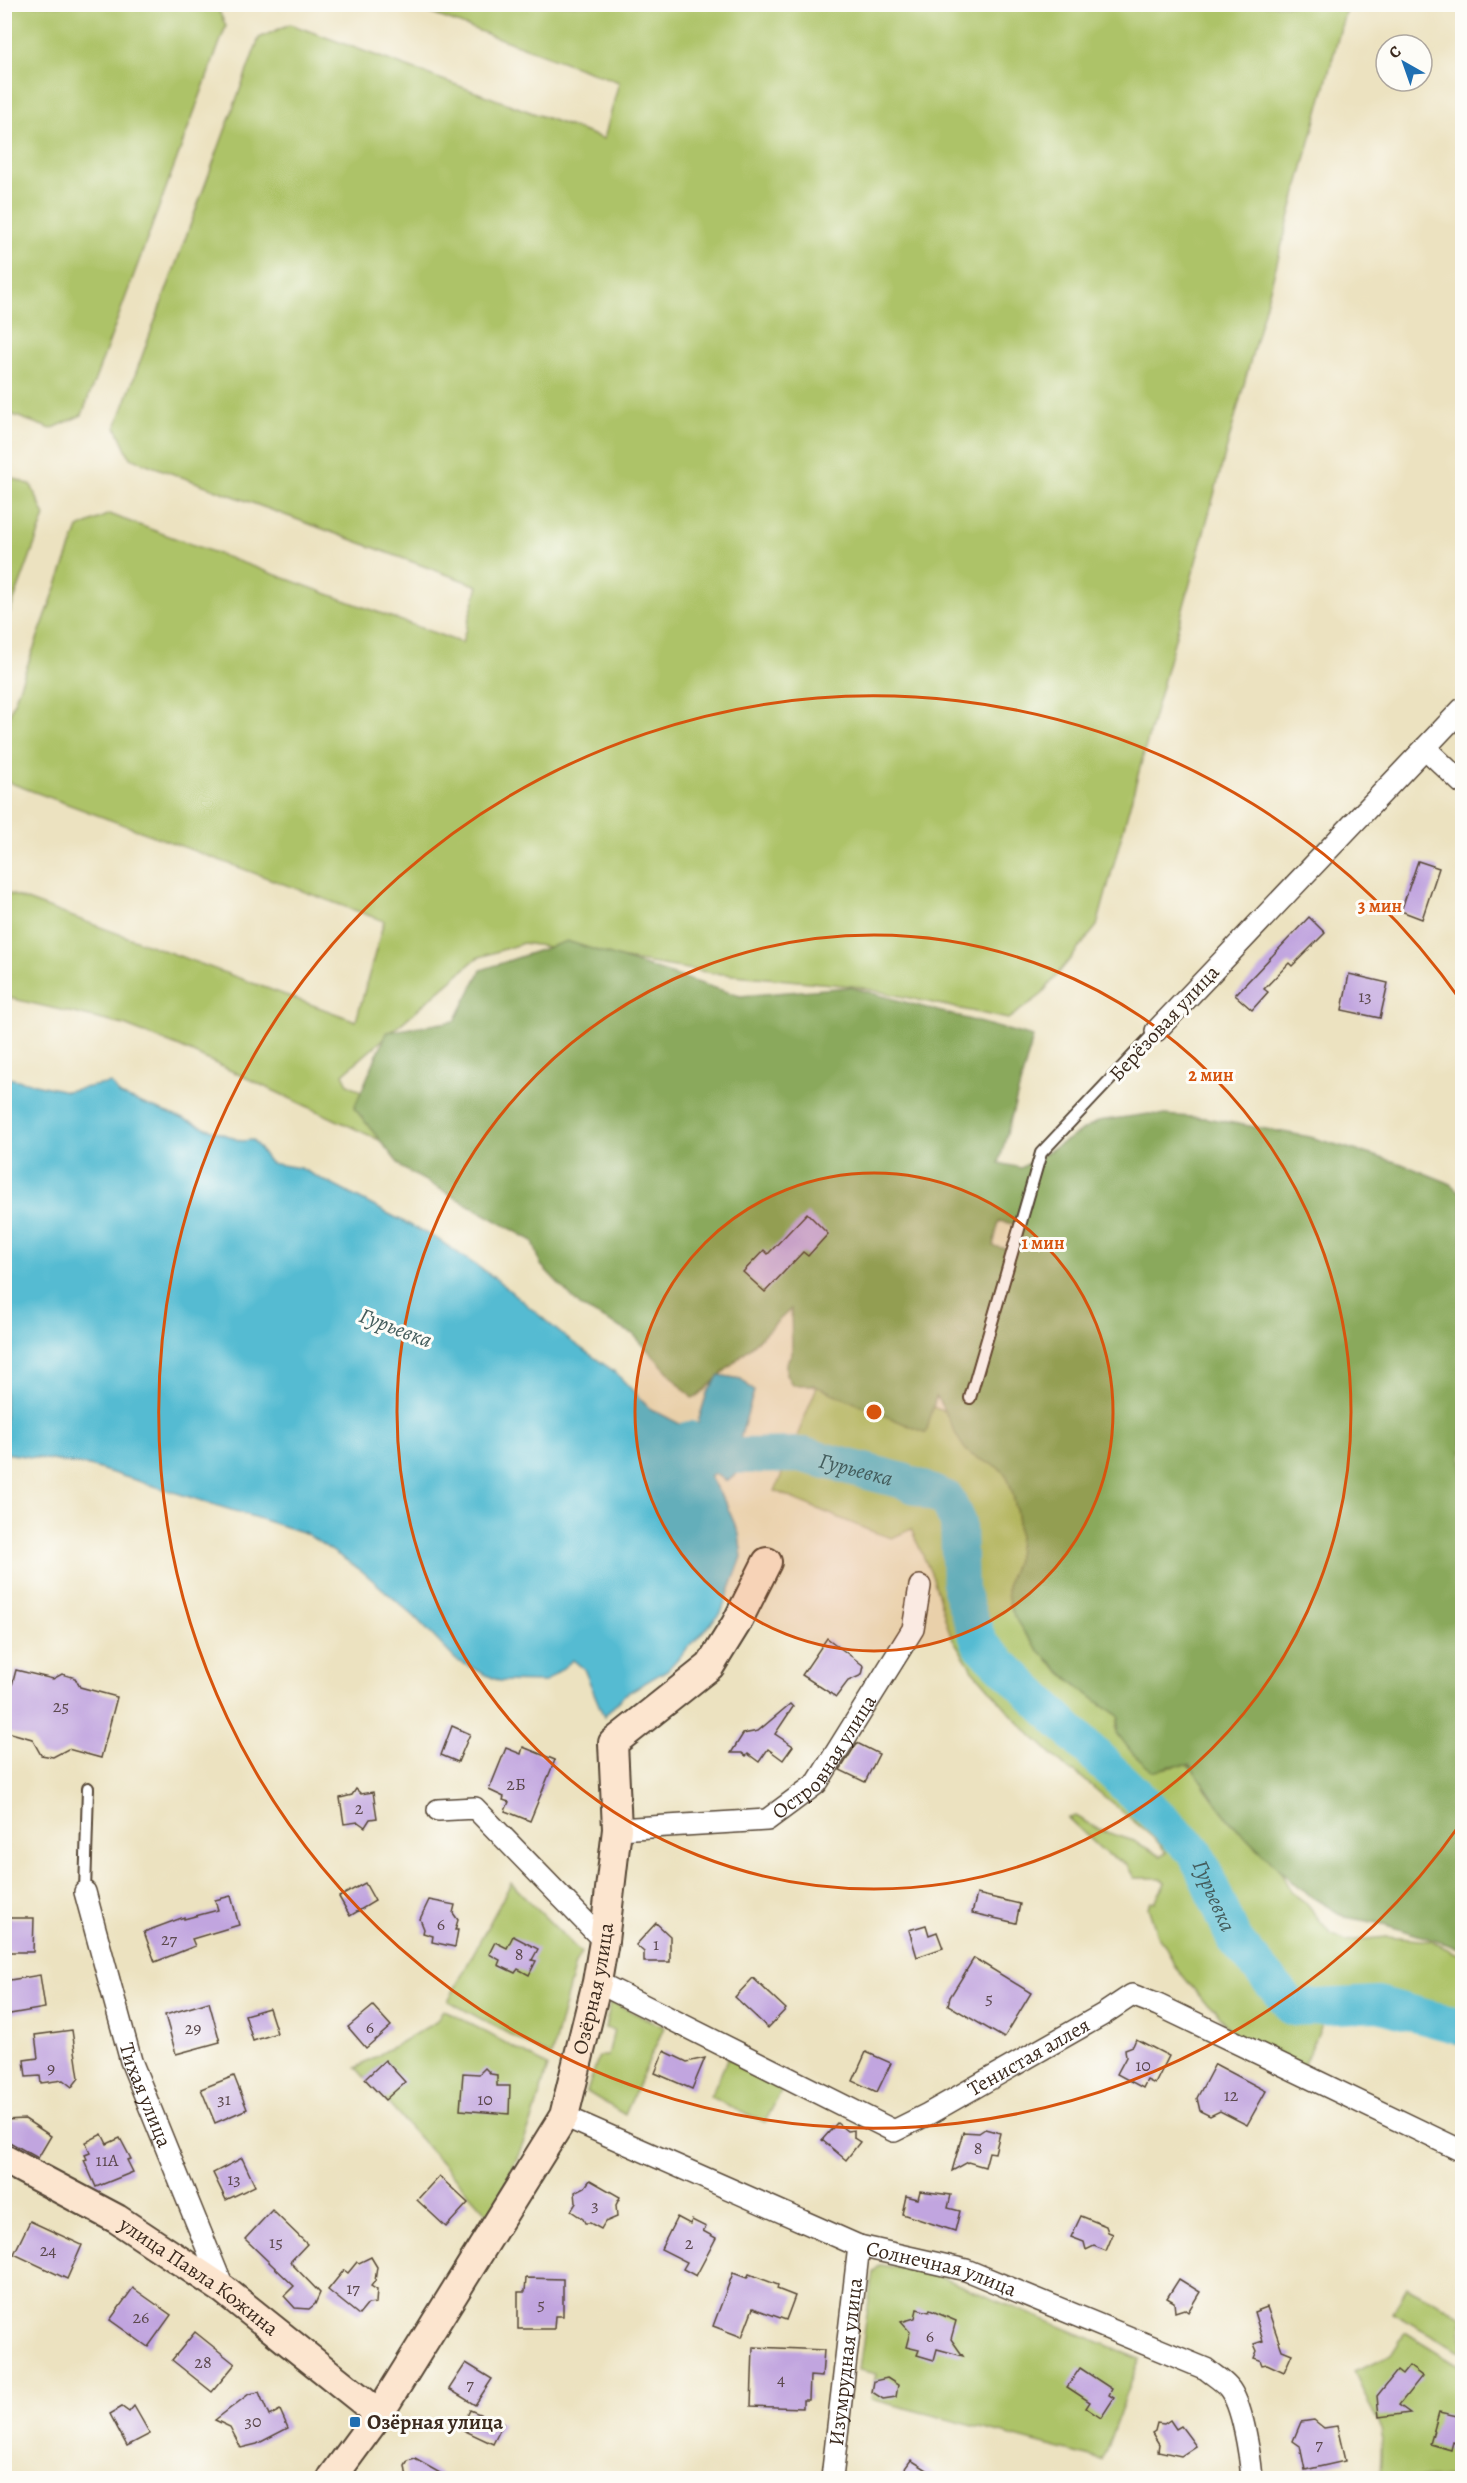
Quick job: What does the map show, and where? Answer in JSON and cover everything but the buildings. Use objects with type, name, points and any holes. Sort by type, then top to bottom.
[{"type":"street","name":"Берёзовая улица","points":[[1156,1031],[1462,708]]},
{"type":"street","points":[[1425,748],[1462,783]]},
{"type":"street","name":"Озёрная улица","points":[[332,2478],[379,2414],[564,2116],[597,1982],[604,1941],[617,1829],[613,1743],[710,1666],[736,1624],[767,1563]]},
{"type":"street","name":"Островная улица","points":[[617,1829],[767,1820],[818,1783],[913,1629],[920,1586]]},
{"type":"street","points":[[438,1810],[475,1808],[604,1941]]},
{"type":"street","name":"Тихая улица","points":[[85,1892],[131,2061],[224,2290]]},
{"type":"street","name":"Тенистая аллея","points":[[597,1982],[894,2131],[1102,2015],[1132,1995],[1158,2005],[1462,2151]]},
{"type":"street","name":"Солнечная улица","points":[[564,2116],[859,2246],[966,2270],[1206,2369],[1230,2388],[1242,2418],[1250,2451],[1252,2478]]},
{"type":"street","name":"улица Павла Кожина","points":[[4,2159],[117,2219],[224,2290],[379,2414]]},
{"type":"street","name":"Изумрудная улица","points":[[832,2478],[859,2246]]},
{"type":"lane","name":"Берёзовая улица","points":[[970,1398],[1041,1153],[1156,1031]]},
{"type":"lane","points":[[85,1892],[88,1788]]},
{"type":"green space","points":[[4,5],[216,5],[226,26],[82,415],[51,429],[5,412]]},
{"type":"green space","points":[[408,5],[1347,5],[1097,926],[1040,996],[1008,1019],[853,986],[713,973],[523,943],[477,958],[343,1074],[348,1084],[763,1319],[180,1047],[124,1025],[5,997],[5,892],[356,1021],[384,921],[5,781],[4,729],[78,528],[109,514],[462,643],[478,586],[130,458],[116,427],[259,38],[290,24],[604,139],[619,82]]},
{"type":"green space","points":[[5,475],[31,485],[45,516],[5,625]]},
{"type":"green space","points":[[567,941],[740,996],[850,987],[1033,1037],[999,1163],[1021,1168],[1098,1121],[1149,1114],[1206,1118],[1310,1137],[1402,1164],[1449,1183],[1462,1194],[1462,1949],[1383,1924],[1345,1917],[1295,1885],[1229,1820],[1190,1765],[1171,1766],[1152,1771],[1133,1754],[1117,1733],[1119,1716],[1086,1693],[1050,1662],[1020,1626],[1011,1608],[1007,1590],[1015,1564],[1019,1537],[1016,1507],[1008,1479],[996,1466],[968,1452],[936,1397],[926,1433],[813,1385],[792,1385],[786,1374],[786,1363],[792,1353],[791,1309],[698,1396],[692,1398],[633,1334],[581,1307],[541,1265],[533,1241],[402,1168],[354,1108],[387,1032],[455,1021],[481,970]],"holes":[[[999,1221],[1017,1225],[1012,1250],[993,1246]]]},
{"type":"green space","points":[[818,1384],[924,1404],[947,1412],[967,1451],[999,1467],[1009,1480],[1016,1509],[1019,1539],[1017,1558],[1008,1588],[1011,1606],[1020,1625],[1033,1643],[1068,1678],[1119,1716],[1116,1729],[1140,1760],[1162,1769],[1184,1764],[1195,1770],[1229,1820],[1279,1868],[1291,1892],[1305,1902],[1331,1934],[1346,1941],[1387,1937],[1431,1941],[1462,1956],[1462,2047],[1433,2030],[1380,2020],[1324,2020],[1304,2065],[1340,2080],[1305,2079],[1300,2076],[1285,2082],[1246,2053],[1215,2009],[1206,2004],[1174,1965],[1165,1945],[1157,1935],[1148,1907],[1151,1901],[1155,1902],[1165,1883],[1160,1878],[1134,1878],[1127,1865],[1104,1852],[1068,1818],[1075,1816],[1100,1830],[1134,1841],[1161,1856],[1166,1852],[1156,1840],[1075,1772],[1070,1771],[1020,1724],[971,1668],[950,1634],[933,1578],[911,1529],[892,1538],[775,1491]]},
{"type":"green space","points":[[511,1883],[581,1953],[575,1964],[551,2057],[448,2001]]},
{"type":"green space","points":[[611,2002],[664,2027],[625,2115],[587,2092],[598,2058],[608,2056],[614,2030],[605,2028]]},
{"type":"green space","points":[[443,2009],[548,2066],[533,2118],[492,2219],[356,2068],[436,2022]]},
{"type":"green space","points":[[728,2058],[784,2086],[765,2122],[710,2097]]},
{"type":"green space","points":[[880,2265],[930,2273],[1140,2359],[1102,2460],[871,2399],[876,2374],[859,2370],[873,2272]]},
{"type":"green space","points":[[1407,2287],[1462,2316],[1462,2352],[1392,2313]]},
{"type":"green space","points":[[1405,2333],[1462,2368],[1462,2478],[1380,2478],[1382,2432],[1354,2371],[1391,2355]]},
{"type":"water","points":[[4,1077],[66,1091],[111,1083],[120,1095],[241,1141],[253,1140],[270,1163],[300,1168],[437,1239],[496,1279],[565,1337],[615,1372],[649,1408],[695,1432],[707,1393],[719,1375],[741,1379],[754,1391],[735,1456],[736,1475],[727,1481],[715,1474],[709,1476],[726,1504],[739,1534],[742,1557],[721,1613],[667,1670],[624,1695],[604,1717],[584,1669],[573,1660],[545,1682],[499,1681],[456,1660],[415,1617],[362,1571],[305,1533],[90,1466],[5,1453]]},
{"type":"waterway","name":"Гурьевка","points":[[690,1439],[735,1456],[803,1455],[903,1481],[947,1499],[958,1523],[960,1590],[980,1644],[1196,1853],[1233,1937],[1293,2008],[1378,2004],[1462,2027]]},
{"type":"place","name":"Озёрная улица","points":[[355,2422]]}]
